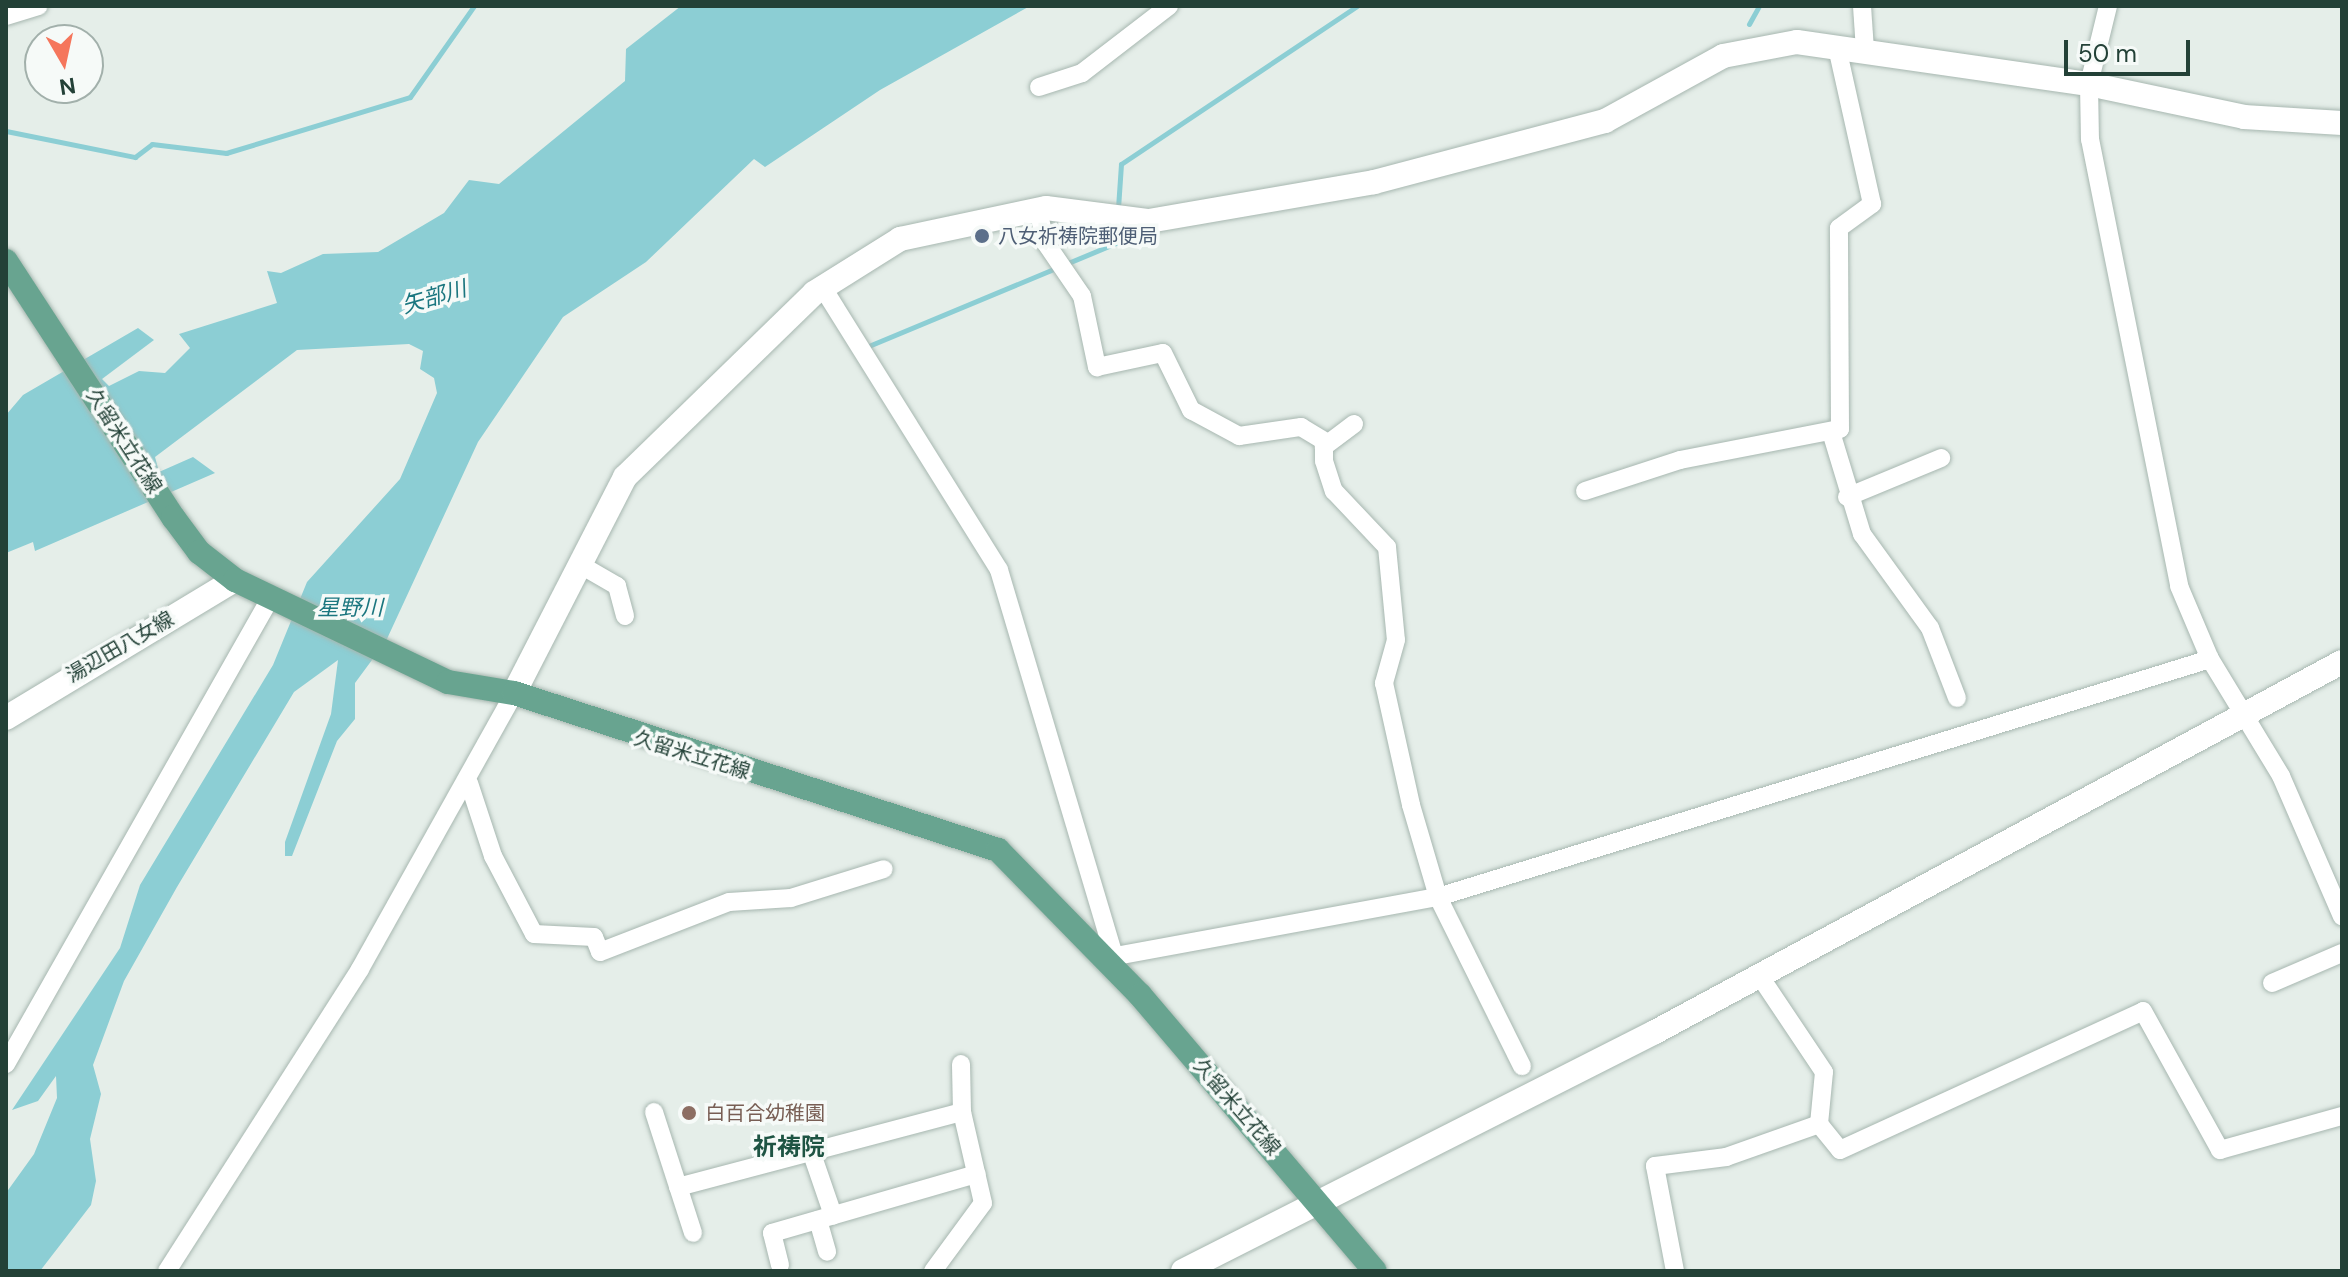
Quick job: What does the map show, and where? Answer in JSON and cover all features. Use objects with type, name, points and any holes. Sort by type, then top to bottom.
[{"type":"main road","name":"久留米立花線","points":[[6,261],[170,513],[199,552],[235,580],[448,682],[514,693],[998,850],[1110,957],[1375,1271]]},
{"type":"street","points":[[6,16],[39,6]]},
{"type":"street","points":[[1039,87],[1082,73],[1169,6]]},
{"type":"street","points":[[1862,6],[1865,50]]},
{"type":"street","points":[[2108,6],[2089,84],[2097,200],[2179,586],[2210,659],[2281,776],[2342,916]]},
{"type":"street","points":[[167,1271],[469,783],[625,477],[823,288],[900,239],[1038,209],[1149,221],[1374,182],[1605,121],[1723,56],[1797,42],[2089,84],[2244,117],[2342,123]]},
{"type":"street","points":[[1585,491],[1753,443],[1840,429],[1845,345],[1839,228],[1872,204],[1837,47]]},
{"type":"street","points":[[1038,209],[1045,242],[1082,296],[1097,367],[1163,353],[1191,410],[1239,436],[1301,427],[1328,443]]},
{"type":"street","points":[[823,288],[999,570],[1110,957],[1438,897],[2210,659]]},
{"type":"street","points":[[1354,424],[1328,443],[1324,461],[1334,491],[1387,547],[1396,640],[1384,683],[1438,897],[1522,1066]]},
{"type":"street","points":[[1831,432],[1847,497],[1862,534],[1930,628],[1957,698]]},
{"type":"street","points":[[1847,497],[1941,458]]},
{"type":"street","points":[[579,564],[617,586],[625,616]]},
{"type":"street","name":"湯辺田八女線","points":[[6,718],[235,580]]},
{"type":"street","points":[[6,1064],[276,599]]},
{"type":"street","points":[[1183,1271],[1315,1200],[1759,975],[2342,662]]},
{"type":"street","points":[[469,783],[493,856],[534,934],[594,937],[600,952],[729,902],[791,898],[884,869]]},
{"type":"street","points":[[2272,983],[2342,953]]},
{"type":"street","points":[[1759,975],[1824,1072],[1819,1124],[1840,1150],[2143,1011],[2220,1150],[2342,1116]]},
{"type":"street","points":[[933,1271],[977,1219],[983,1203],[962,1112],[961,1064]]},
{"type":"street","points":[[654,1112],[693,1233]]},
{"type":"street","points":[[678,1187],[776,1157],[812,1154],[962,1112]]},
{"type":"street","points":[[1675,1271],[1655,1166],[1726,1157],[1819,1124]]},
{"type":"street","points":[[812,1154],[825,1218],[827,1252]]},
{"type":"street","points":[[780,1265],[772,1233],[977,1174]]},
{"type":"water","points":[[681,6],[1030,6],[880,90],[765,167],[754,159],[646,262],[563,317],[478,442],[386,641],[355,683],[355,719],[337,741],[292,856],[285,856],[285,842],[331,714],[338,660],[294,692],[177,887],[124,981],[93,1065],[101,1094],[90,1139],[96,1181],[91,1205],[40,1271],[6,1271],[6,1193],[34,1154],[57,1098],[56,1076],[38,1101],[12,1110],[120,948],[140,885],[273,665],[307,582],[400,479],[437,393],[434,378],[420,369],[423,351],[409,344],[297,350],[155,457],[159,472],[193,457],[215,473],[35,551],[33,542],[6,553],[6,415],[23,395],[138,328],[154,340],[102,379],[109,386],[139,371],[165,373],[190,348],[179,334],[277,303],[267,271],[281,273],[323,254],[378,252],[444,213],[469,180],[499,184],[625,81],[626,49]]},
{"type":"waterway","points":[[6,131],[135,157],[152,144],[226,153],[410,97],[474,6]]},
{"type":"waterway","points":[[1118,208],[1121,164],[1357,6]]},
{"type":"waterway","points":[[1749,24],[1759,6]]},
{"type":"waterway","points":[[871,345],[1118,242],[1118,222]]},
{"type":"place","name":"八女祈祷院郵便局","points":[[982,236]]},
{"type":"place","name":"白百合幼稚園","points":[[689,1113]]},
{"type":"district","name":"祈祷院","points":[[789,1147]]},
{"type":"water label","name":"矢部川","points":[[434,297]]},
{"type":"water label","name":"星野川","points":[[350,608]]}]
